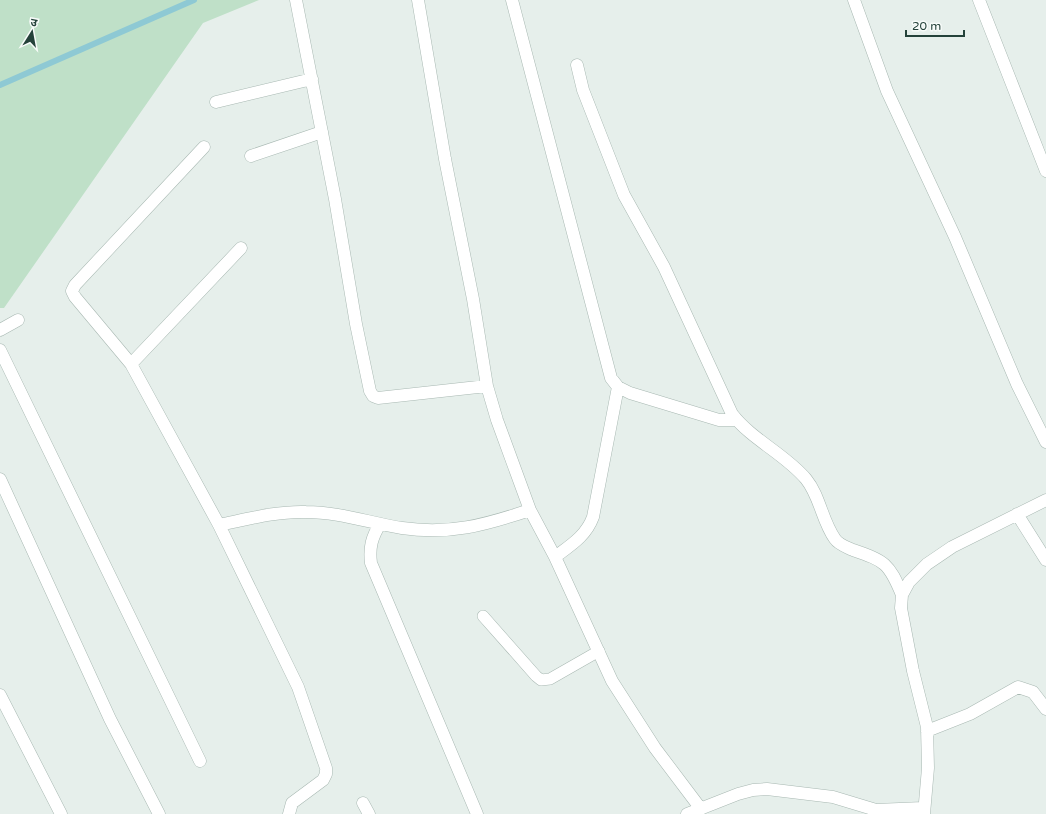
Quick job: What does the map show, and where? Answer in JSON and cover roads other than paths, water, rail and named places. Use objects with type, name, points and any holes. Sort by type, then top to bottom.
[{"type":"street","points":[[296,0],[322,132],[356,324],[370,391],[373,396],[378,398],[487,386]]},
{"type":"street","points":[[418,0],[445,159],[473,298],[487,386],[497,420],[530,510],[556,558],[612,681],[655,748],[701,809]]},
{"type":"street","points":[[512,0],[536,95],[579,249],[611,378],[618,387],[630,393],[719,420],[737,420]]},
{"type":"street","points":[[854,0],[887,91],[955,237],[1017,384],[1046,442]]},
{"type":"street","points":[[979,0],[1046,171]]},
{"type":"street","points":[[576,65],[582,90],[624,195],[664,268],[732,414],[737,420],[805,478],[813,489],[835,540],[847,547],[874,558],[885,565],[893,573],[902,595]]},
{"type":"street","points":[[216,102],[312,79]]},
{"type":"street","points":[[250,156],[322,132]]},
{"type":"street","points":[[204,147],[75,285],[72,291],[75,297],[131,364],[219,525],[298,687],[326,768],[326,774],[323,780],[292,803],[289,814]]},
{"type":"street","points":[[131,364],[241,248]]},
{"type":"street","points":[[0,330],[18,320]]},
{"type":"street","points":[[0,350],[200,761]]},
{"type":"street","points":[[556,558],[584,536],[590,528],[618,387]]},
{"type":"street","points":[[0,479],[110,719],[159,814]]},
{"type":"street","points":[[686,814],[738,794],[753,790],[767,789],[833,797],[876,810],[923,811],[928,768],[927,731],[901,608],[902,595],[908,582],[927,564],[952,547],[1046,500]]},
{"type":"street","points":[[219,525],[274,514],[306,512],[340,514],[380,524],[436,531],[465,529],[530,510]]},
{"type":"street","points":[[1017,514],[1046,560]]},
{"type":"street","points":[[380,524],[372,536],[370,550],[371,563],[477,814]]},
{"type":"street","points":[[927,731],[970,714],[1018,687],[1033,692],[1046,709]]},
{"type":"street","points":[[0,695],[61,814]]},
{"type":"street","points":[[363,803],[370,814]]},
{"type":"lane","points":[[483,616],[536,676],[542,680],[550,679],[599,651]]},
{"type":"waterway","points":[[0,85],[194,0]]}]
